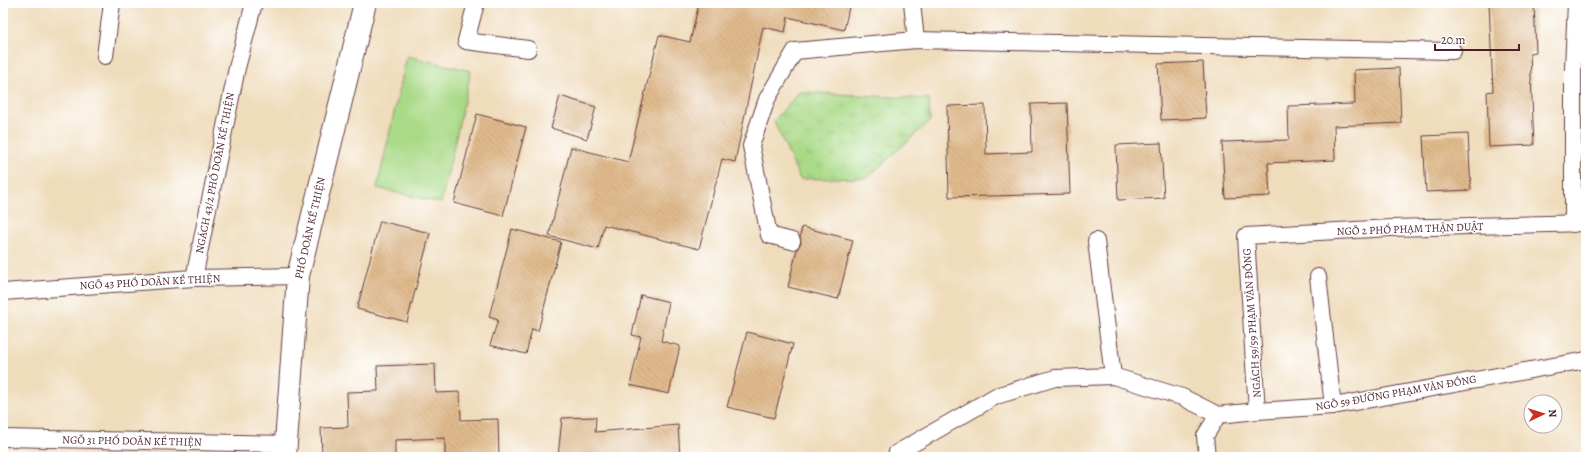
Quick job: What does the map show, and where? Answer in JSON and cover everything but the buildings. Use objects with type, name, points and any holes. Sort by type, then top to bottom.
[{"type":"street","name":"PHỐ DOÃN KẾ THIỆN","points":[[286,450],[298,276],[365,3]]},
{"type":"lane","points":[[105,56],[112,3]]},
{"type":"lane","name":"NGÁCH 43/2 PHỐ DOÃN KẾ THIỆN","points":[[194,278],[237,68],[254,3]]},
{"type":"lane","points":[[476,3],[466,41],[528,49]]},
{"type":"lane","points":[[912,3],[916,40]]},
{"type":"lane","points":[[1576,3],[1579,67],[1580,223]]},
{"type":"lane","points":[[792,241],[769,235],[751,146],[766,99],[795,51],[916,40],[1453,51]]},
{"type":"lane","name":"NGÕ 2 PHỐ PHẠM THẬN DUẬT","points":[[1246,236],[1391,228],[1580,223]]},
{"type":"lane","name":"NGÁCH 59/59 PHẠM VĂN ĐỒNG","points":[[1246,236],[1257,411]]},
{"type":"lane","points":[[1096,241],[1113,376]]},
{"type":"lane","name":"NGÕ 43 PHỐ DOÃN KẾ THIỆN","points":[[3,292],[194,278],[298,276]]},
{"type":"lane","points":[[1318,277],[1333,406]]},
{"type":"lane","name":"NGÕ 59 ĐƯỜNG PHẠM VĂN ĐỒNG","points":[[1218,415],[1333,406],[1586,360]]},
{"type":"lane","points":[[898,457],[897,453],[996,396],[1055,378],[1113,376],[1182,397],[1218,415],[1205,436],[1207,457]]},
{"type":"lane","name":"NGÕ 31 PHỐ DOÃN KẾ THIỆN","points":[[3,438],[286,450]]},
{"type":"green space","points":[[407,56],[471,71],[441,203],[377,188]]},
{"type":"green space","points":[[799,92],[929,99],[930,121],[867,178],[800,179],[774,121]]}]
